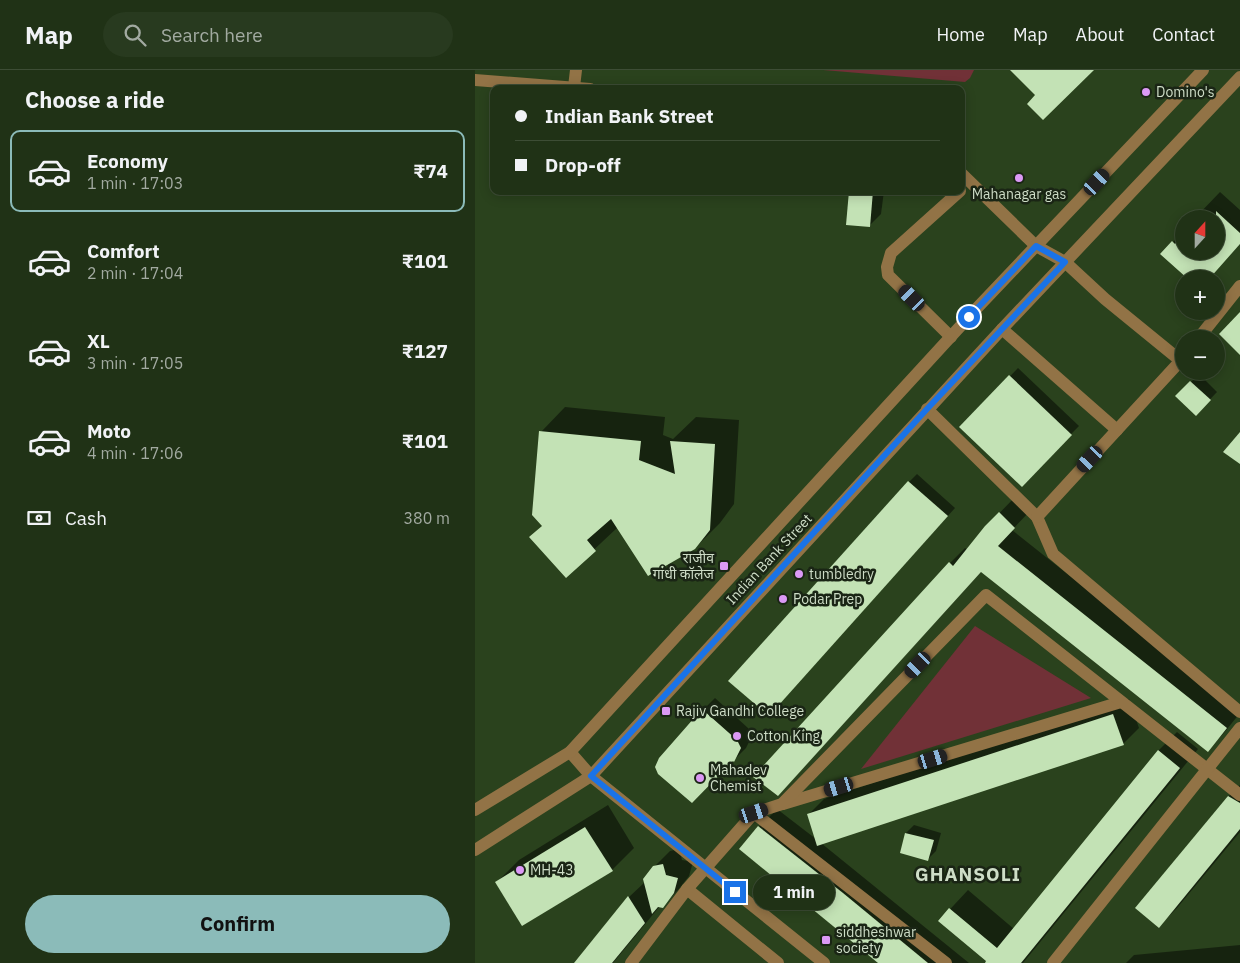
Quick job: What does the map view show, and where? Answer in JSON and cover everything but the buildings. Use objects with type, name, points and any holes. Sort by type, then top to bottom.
[{"type":"street","points":[[574,85],[576,70]]},
{"type":"street","name":"Indian Bank Street","points":[[475,810],[570,752],[951,337],[1203,70]]},
{"type":"street","name":"Indian Bank Street","points":[[475,850],[591,776],[1001,329],[1240,77]]},
{"type":"street","points":[[475,80],[546,85]]},
{"type":"street","points":[[965,186],[1036,246],[1065,262],[1105,299],[1175,354]]},
{"type":"street","points":[[951,337],[888,275],[887,267],[891,253],[952,195]]},
{"type":"street","points":[[1206,330],[1240,286]]},
{"type":"street","points":[[1001,329],[1117,430]]},
{"type":"street","points":[[1037,517],[1175,367]]},
{"type":"street","points":[[927,409],[1037,517],[1053,554],[1240,712]]},
{"type":"street","points":[[782,804],[986,595],[1240,795]]},
{"type":"street","points":[[631,963],[687,889],[754,813],[1121,702]]},
{"type":"street","points":[[1053,963],[1240,728]]},
{"type":"street","points":[[570,752],[591,776],[824,963]]},
{"type":"street","points":[[754,813],[946,963]]},
{"type":"street","points":[[687,889],[778,963]]},
{"type":"shaded area","points":[[823,70],[974,70],[970,78],[965,82]]},
{"type":"shaded area","points":[[975,626],[1091,698],[861,769]]},
{"type":"place","name":"Domino's","points":[[1146,92]]},
{"type":"place","name":"Mahanagar gas","points":[[1019,178]]},
{"type":"place","name":"राजीव गांधी कॉलेज","points":[[724,566]]},
{"type":"place","name":"tumbledry","points":[[799,574]]},
{"type":"place","name":"Podar Prep","points":[[783,599]]},
{"type":"place","name":"Rajiv Gandhi College","points":[[666,711]]},
{"type":"place","name":"Cotton King","points":[[737,736]]},
{"type":"place","name":"Mahadev Chemist","points":[[700,778]]},
{"type":"place","name":"MH-43","points":[[520,870]]},
{"type":"place","name":"siddheshwar society","points":[[826,940]]},
{"type":"district","name":"GHANSOLI","points":[[968,874]]},
{"type":"route","points":[[735,892],[591,776],[927,409],[1065,262],[1036,246],[969,317]]}]
